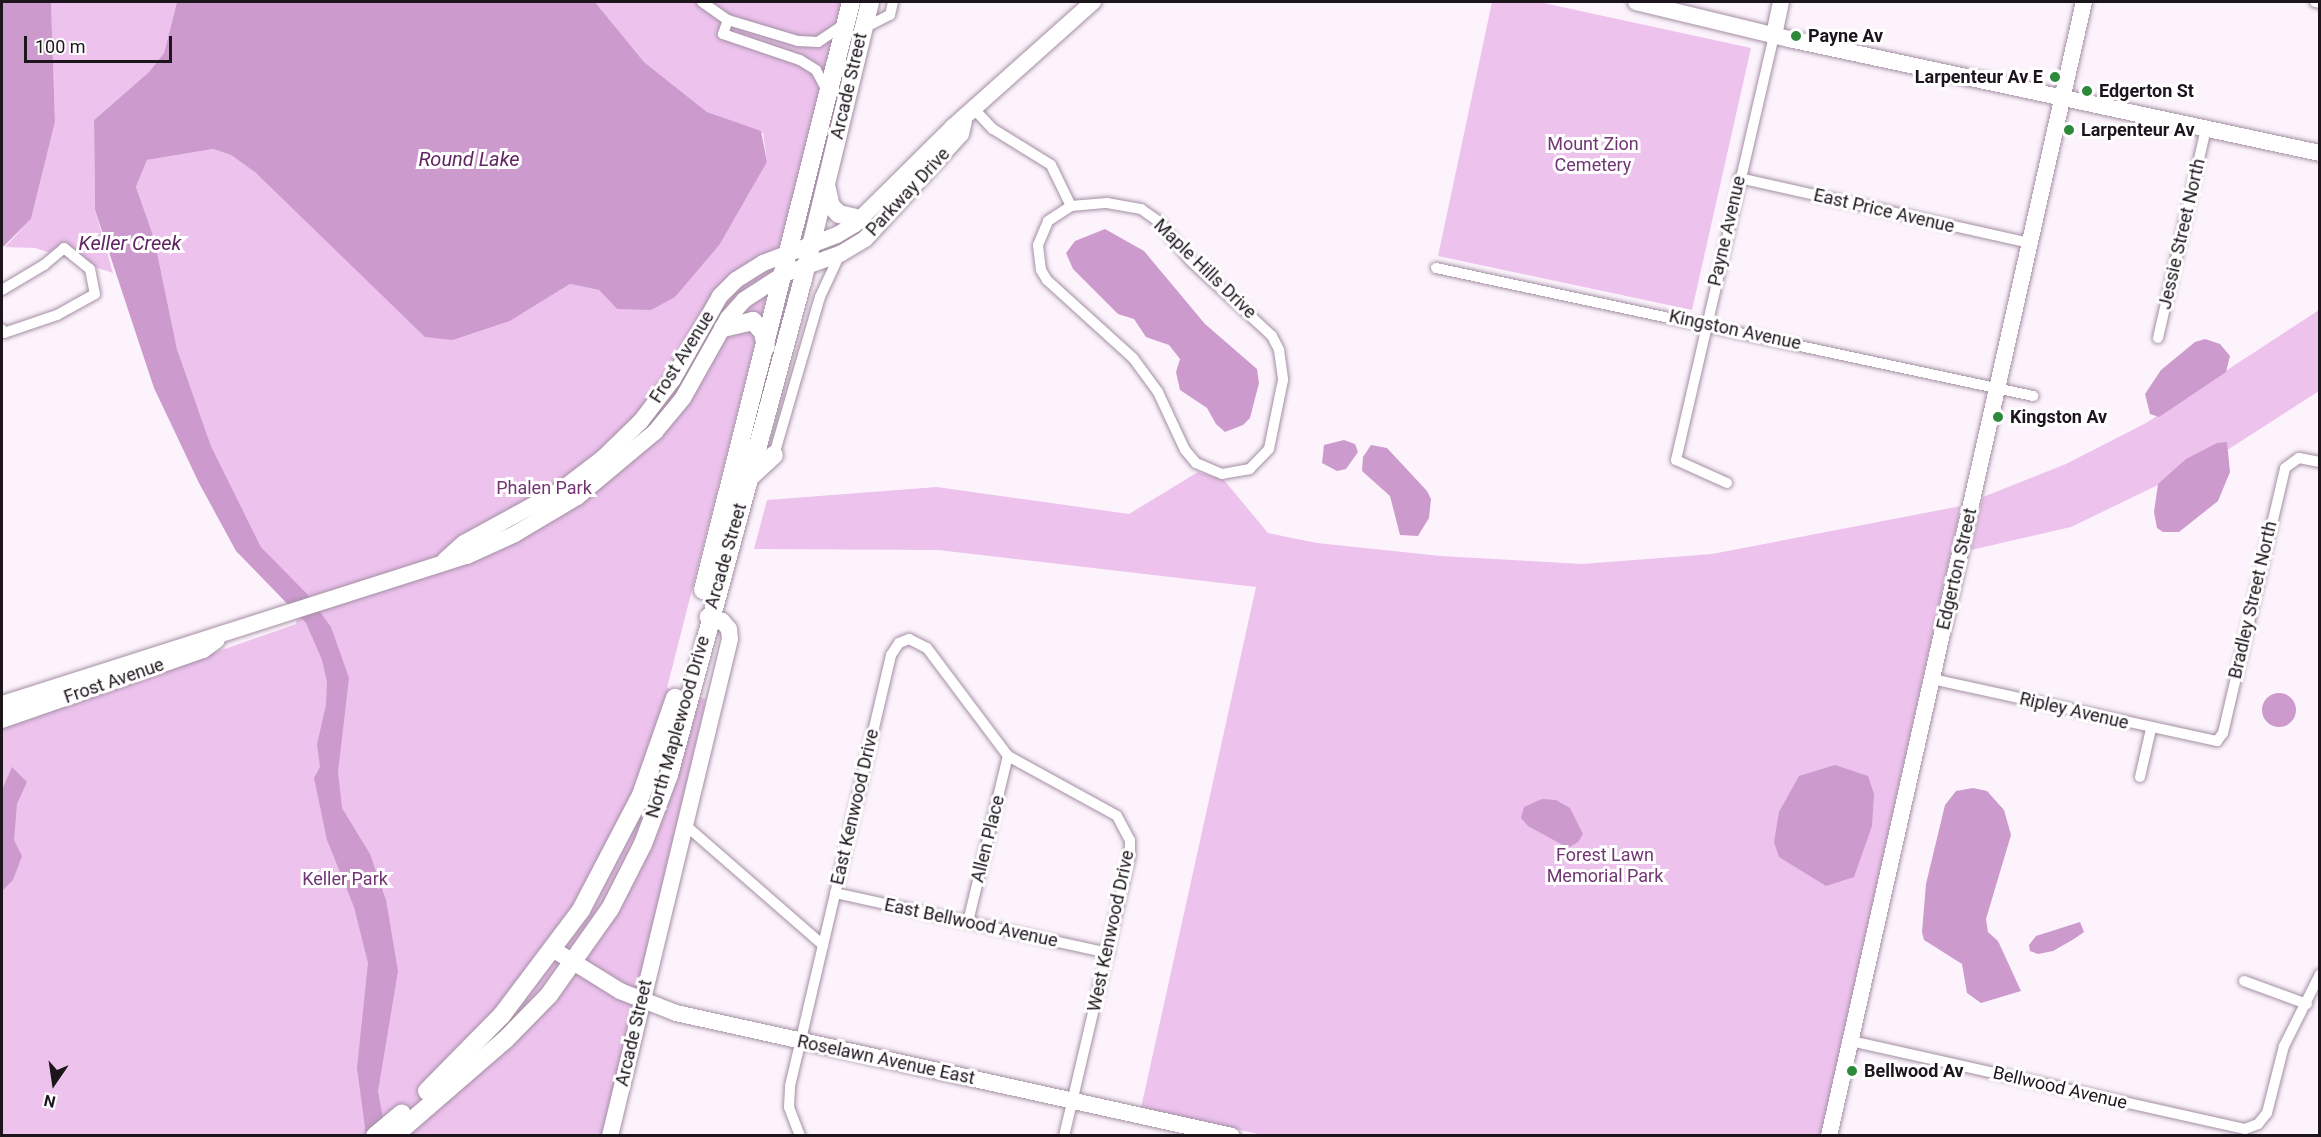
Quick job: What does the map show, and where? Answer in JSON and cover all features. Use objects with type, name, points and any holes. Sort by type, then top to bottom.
[{"type":"main road","name":"Arcade Street","points":[[702,616],[806,266],[826,184],[854,26],[851,2]]},
{"type":"main road","name":"Arcade Street","points":[[740,488],[766,346],[829,94],[854,26],[870,2]]},
{"type":"main road","points":[[826,184],[831,206],[839,214],[860,219]]},
{"type":"main road","points":[[723,328],[753,321],[763,332],[766,346]]},
{"type":"main road","points":[[740,488],[774,454]]},
{"type":"main road","name":"North Maplewood Drive","points":[[394,1136],[412,1112],[495,1023],[554,950],[603,873],[641,795],[672,713],[702,616]]},
{"type":"main road","name":"North Maplewood Drive","points":[[375,1136],[412,1112],[505,1040],[574,963],[625,882],[655,815],[702,616]]},
{"type":"street","points":[[702,2],[728,20],[792,40],[818,42],[854,26],[890,15],[893,2]]},
{"type":"street","name":"Parkway Drive","points":[[811,245],[837,235],[860,219],[969,115],[1093,2]]},
{"type":"street","points":[[1636,2],[2062,99],[2319,153]]},
{"type":"street","name":"Payne Avenue","points":[[1728,483],[1676,460],[1781,2]]},
{"type":"street","name":"Edgerton Street","points":[[1829,1136],[2084,2]]},
{"type":"street","points":[[2315,2],[2319,3]]},
{"type":"street","points":[[728,20],[723,34],[788,55],[816,70],[829,94]]},
{"type":"street","points":[[768,49],[772,35]]},
{"type":"street","points":[[788,55],[792,40]]},
{"type":"street","points":[[969,115],[1051,165],[1071,206]]},
{"type":"street","name":"Parkway Drive","points":[[806,266],[840,254],[865,239],[962,134],[969,115]]},
{"type":"street","name":"Jessie Street North","points":[[2158,338],[2206,129]]},
{"type":"street","name":"East Price Avenue","points":[[1739,178],[2030,243]]},
{"type":"street","name":"Maple Hills Drive","points":[[1122,204],[1158,220],[1190,260],[1272,336],[1279,350],[1283,380],[1269,449],[1250,469],[1222,474],[1196,463],[1185,450],[1158,392],[1140,366],[1116,340],[1047,280],[1038,257],[1041,232],[1058,212],[1071,206],[1122,204]]},
{"type":"street","name":"Frost Avenue","points":[[442,563],[464,543],[561,490],[603,458],[641,421],[673,379],[720,296],[736,280],[789,253],[811,245]]},
{"type":"street","points":[[2,290],[44,265],[64,248],[90,269],[95,294],[57,315],[4,333],[2,329]]},
{"type":"street","points":[[774,454],[820,297],[840,254]]},
{"type":"street","name":"Frost Avenue","points":[[2,704],[135,659],[223,636],[339,599],[467,556],[515,534],[577,497],[615,468],[655,432],[683,398],[723,328],[744,300],[784,274],[806,266]]},
{"type":"street","name":"Kingston Avenue","points":[[1436,267],[1706,323],[2033,396]]},
{"type":"street","name":"Bradley Street North","points":[[2217,741],[2223,733],[2285,468],[2293,460],[2319,462]]},
{"type":"street","name":"Arcade Street","points":[[610,1136],[683,823],[729,639],[729,629],[722,621],[702,616]]},
{"type":"street","name":"Frost Avenue","points":[[2,720],[203,650],[223,636]]},
{"type":"street","name":"East Kenwood Drive","points":[[800,1136],[792,1118],[789,1096],[891,655],[898,643],[909,639],[922,643],[1008,756]]},
{"type":"street","name":"Ripley Avenue","points":[[1932,679],[2151,729],[2217,741]]},
{"type":"street","points":[[2140,777],[2151,729]]},
{"type":"street","name":"Allen Place","points":[[968,922],[1008,756]]},
{"type":"street","name":"West Kenwood Drive","points":[[1008,756],[1117,816],[1124,826],[1131,855],[1064,1136]]},
{"type":"street","points":[[683,823],[823,945]]},
{"type":"street","name":"East Bellwood Avenue","points":[[835,893],[1108,953]]},
{"type":"street","name":"Roselawn Avenue East","points":[[554,950],[641,1001],[800,1041],[1224,1135]]},
{"type":"street","points":[[2244,981],[2307,1004],[2319,974]]},
{"type":"street","name":"Bellwood Avenue","points":[[1851,1041],[2234,1128],[2252,1127],[2264,1119],[2284,1046],[2307,1004]]},
{"type":"green space","points":[[51,2],[177,2],[164,53],[149,72],[94,120],[95,210],[113,273],[35,248],[5,247],[31,219],[55,122]]},
{"type":"green space","points":[[595,2],[842,2],[667,688],[706,699],[604,1135],[2,1135],[2,727],[296,624],[299,606],[299,587],[261,547],[211,446],[177,349],[154,238],[136,187],[147,160],[213,149],[231,155],[256,173],[453,340],[510,321],[570,284],[599,290],[617,309],[720,244],[767,162],[763,133],[707,112],[644,62]]},
{"type":"green space","name":"Mount Zion Cemetery","points":[[1492,2],[1539,2],[1751,48],[1692,310],[1438,256]]},
{"type":"green space","points":[[2319,310],[2319,391],[2218,456],[2071,527],[1971,550],[1983,497],[2066,464],[2146,423]]},
{"type":"green space","name":"Forest Lawn Memorial Park","points":[[1198,472],[1224,480],[1268,533],[1317,543],[1441,556],[1582,564],[1712,554],[1961,506],[1821,1135],[1267,1136],[1141,1108],[1256,587],[938,550],[754,549],[767,500],[937,487],[1129,514]]},
{"type":"water","points":[[2,2],[51,2],[55,122],[31,219],[2,248]]},
{"type":"water","name":"Round Lake","points":[[177,2],[595,2],[644,62],[707,112],[761,131],[767,162],[720,244],[675,297],[651,310],[617,309],[599,290],[570,284],[510,321],[453,340],[425,337],[256,173],[231,155],[213,149],[147,160],[136,187],[154,238],[177,349],[211,446],[261,547],[307,594],[331,627],[349,678],[338,772],[342,808],[370,854],[386,900],[398,971],[378,1091],[386,1135],[366,1135],[357,1068],[368,963],[354,907],[327,840],[314,778],[320,767],[317,744],[326,705],[327,682],[322,660],[306,623],[236,551],[199,483],[154,388],[95,210],[94,120],[149,72],[164,53]]},
{"type":"water","points":[[1105,229],[1144,251],[1205,324],[1257,369],[1259,383],[1250,418],[1243,425],[1225,432],[1216,424],[1207,408],[1180,390],[1176,372],[1180,359],[1169,345],[1146,337],[1134,319],[1118,314],[1073,269],[1066,253],[1075,241]]},
{"type":"water","points":[[2205,339],[2220,344],[2230,356],[2226,372],[2159,417],[2150,414],[2145,394],[2161,370],[2195,342]]},
{"type":"water","points":[[1344,440],[1355,444],[1358,452],[1346,469],[1337,471],[1322,463],[1324,445]]},
{"type":"water","points":[[2227,442],[2230,472],[2218,501],[2179,532],[2163,532],[2157,528],[2154,512],[2158,484],[2186,459],[2217,443]]},
{"type":"water","points":[[1371,445],[1387,448],[1427,491],[1431,499],[1429,518],[1418,536],[1400,535],[1390,496],[1362,471],[1363,457]]},
{"type":"water","points":[[2279,693],[2291,698],[2296,710],[2291,722],[2279,727],[2267,722],[2262,710],[2267,698]]},
{"type":"water","points":[[1835,765],[1868,776],[1874,794],[1872,826],[1854,877],[1826,886],[1779,857],[1774,842],[1779,812],[1799,776]]},
{"type":"water","points":[[12,767],[27,782],[17,804],[14,840],[22,856],[13,880],[2,891],[2,790]]},
{"type":"water","points":[[1973,788],[1987,791],[2004,810],[2011,835],[1986,919],[1988,932],[1998,941],[2021,991],[1981,1003],[1967,993],[1962,964],[1924,940],[1922,932],[1926,884],[1945,805],[1956,791]]},
{"type":"water","points":[[1542,799],[1556,800],[1570,808],[1583,834],[1578,842],[1568,848],[1528,826],[1521,818],[1524,807]]},
{"type":"water","points":[[2080,922],[2084,932],[2074,939],[2053,951],[2038,954],[2030,951],[2029,945],[2036,936]]},
{"type":"place","name":"Payne Av","points":[[1796,36]]},
{"type":"place","name":"Larpenteur Av E","points":[[2055,77]]},
{"type":"place","name":"Edgerton St","points":[[2087,91]]},
{"type":"place","name":"Larpenteur Av","points":[[2069,130]]},
{"type":"place","name":"Kingston Av","points":[[1998,417]]},
{"type":"place","name":"Bellwood Av","points":[[1852,1071]]},
{"type":"water label","name":"Keller Creek","points":[[130,243]]},
{"type":"park label","name":"Phalen Park","points":[[544,488]]},
{"type":"park label","name":"Keller Park","points":[[345,879]]}]
